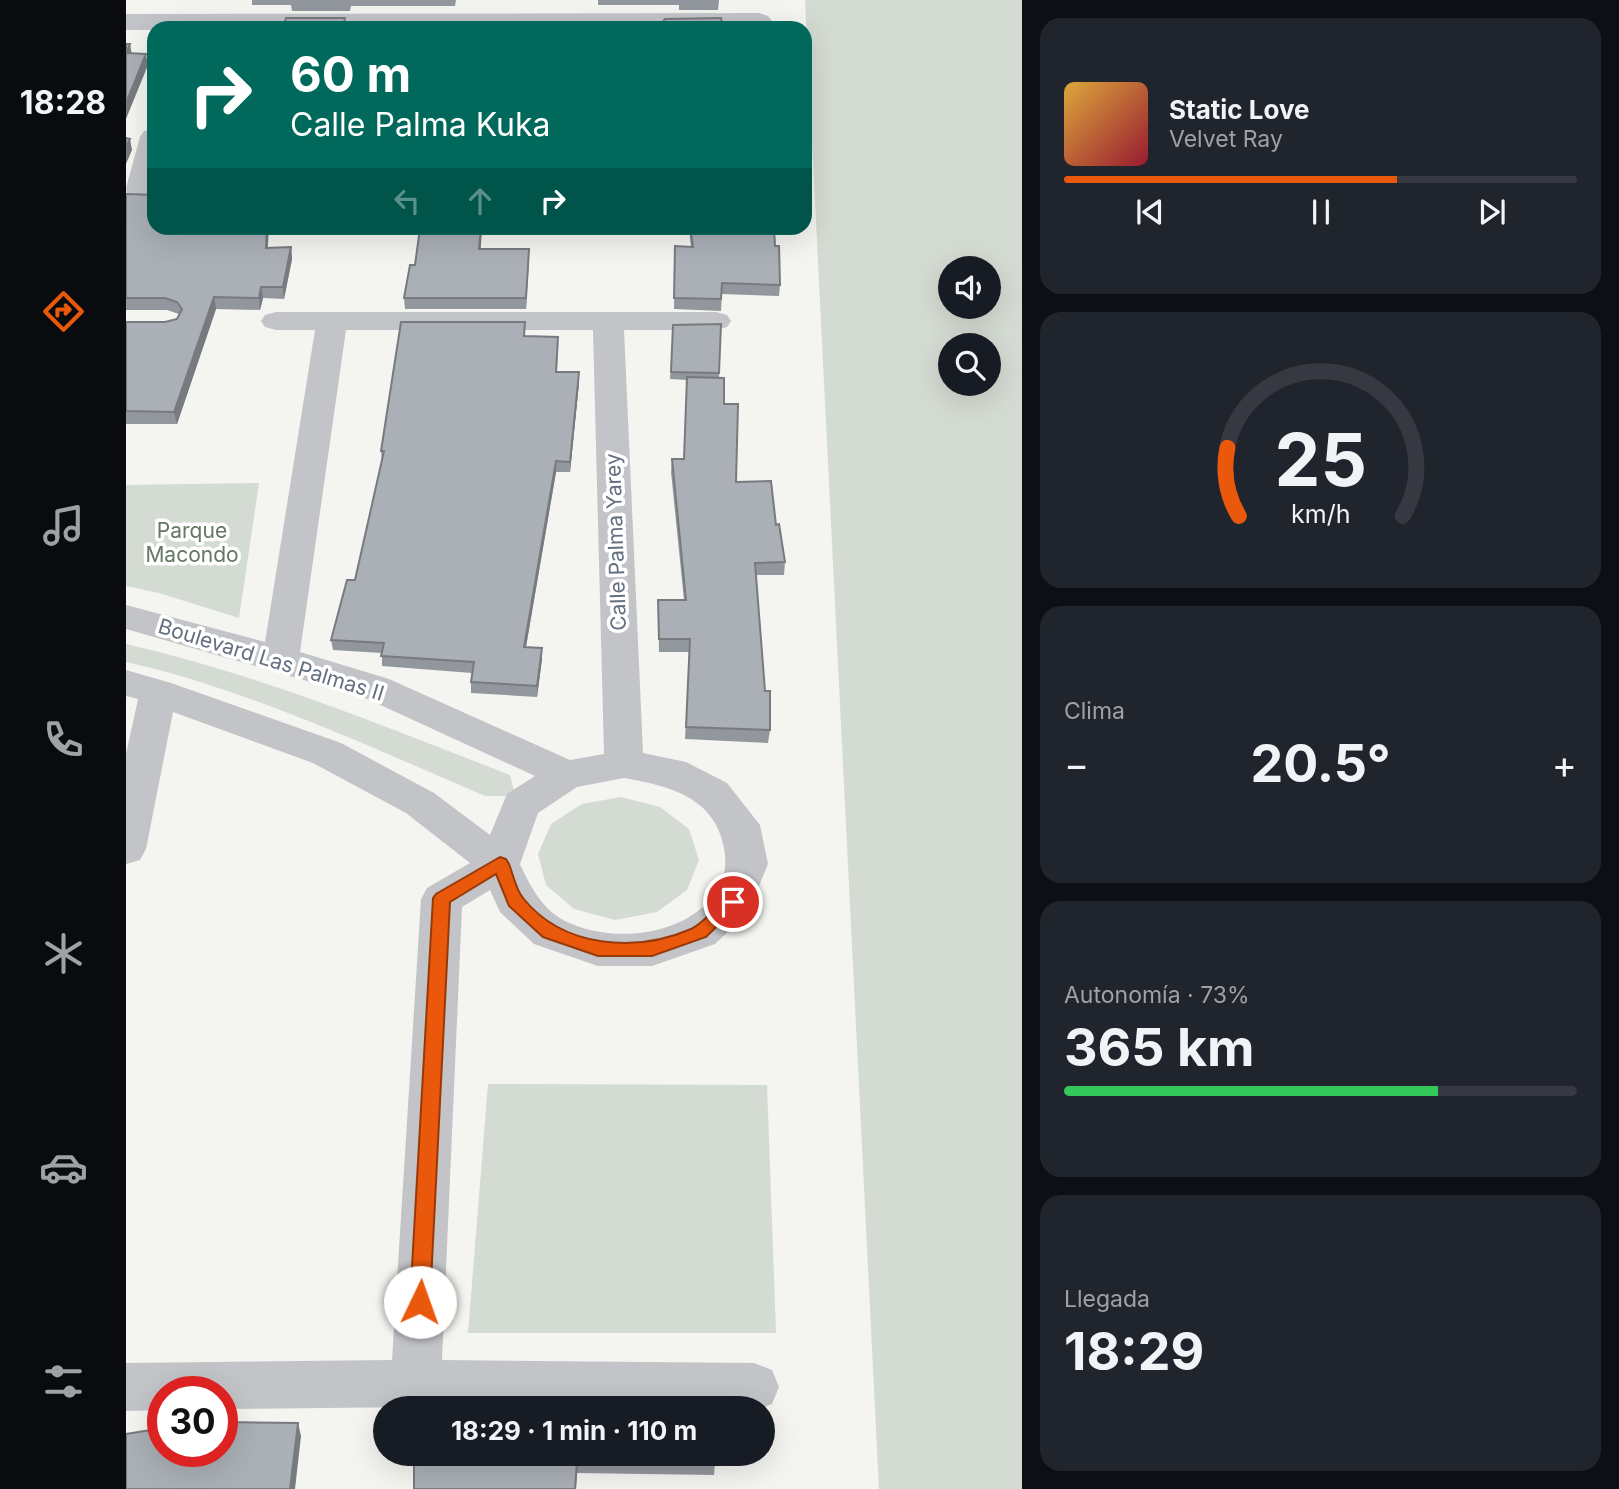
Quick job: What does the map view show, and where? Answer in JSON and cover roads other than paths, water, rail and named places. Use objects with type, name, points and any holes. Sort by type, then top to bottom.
[{"type":"street","points":[[712,21],[760,20]]},
{"type":"street","points":[[126,22],[147,23]]},
{"type":"street","points":[[139,196],[147,165]]},
{"type":"street","points":[[276,321],[716,321]]},
{"type":"street","points":[[281,659],[332,321]]},
{"type":"street","name":"Calle Palma Yarey","points":[[608,321],[624,764]]},
{"type":"street","name":"Boulevard Las Palmas II","points":[[126,617],[376,688],[567,775]]},
{"type":"street","points":[[126,849],[142,688],[327,753],[420,803],[500,864],[515,901],[549,932],[598,949],[652,949],[700,932],[733,902],[748,864],[740,825],[713,793],[672,772],[624,764],[567,775],[521,804],[500,864],[442,898],[416,1383]]},
{"type":"street","points":[[126,1387],[416,1383],[754,1387]]},
{"type":"park label","name":"Parque Macondo","points":[[192,543]]}]
